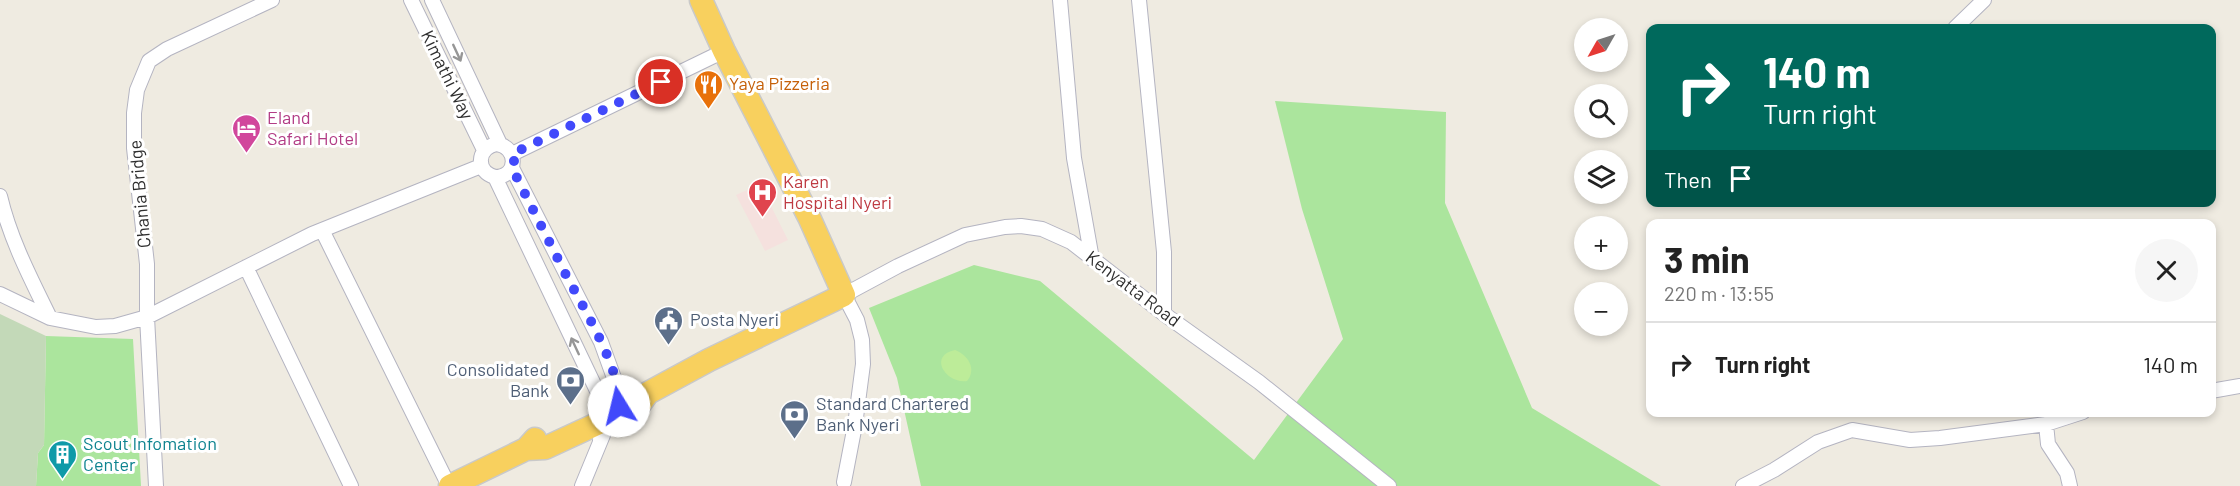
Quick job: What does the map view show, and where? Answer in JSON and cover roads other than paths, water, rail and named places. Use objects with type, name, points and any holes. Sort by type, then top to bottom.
[{"type":"highway","points":[[449,486],[526,449],[544,448],[608,416],[640,404],[648,393],[709,360],[844,295],[809,217],[724,51],[701,0]]},
{"type":"street","name":"Chania Bridge","points":[[158,486],[147,317],[147,264],[134,148],[134,113],[137,90],[149,61],[167,49],[272,0]]},
{"type":"street","name":"Kimathi Way","points":[[411,0],[484,150]]},
{"type":"street","name":"Kimathi Way","points":[[432,0],[500,144]]},
{"type":"street","points":[[1060,0],[1074,158],[1092,259]]},
{"type":"street","points":[[1139,0],[1164,252],[1164,314]]},
{"type":"street","points":[[1959,24],[1984,0]]},
{"type":"street","points":[[512,154],[724,51]]},
{"type":"street","points":[[500,144],[512,154],[514,161],[512,168],[505,176],[489,176],[481,166],[480,158],[484,150],[491,145],[500,144]]},
{"type":"street","points":[[0,294],[50,318],[96,327],[116,326],[147,317],[322,230],[481,166]]},
{"type":"street","points":[[512,168],[601,342],[616,380],[608,416],[582,486]]},
{"type":"street","points":[[495,177],[608,416]]},
{"type":"street","points":[[0,196],[4,214],[21,256],[50,318]]},
{"type":"street","name":"Kenyatta Road","points":[[844,295],[898,266],[965,235],[1005,227],[1021,226],[1042,229],[1071,242],[1164,314],[1258,382],[1389,486]]},
{"type":"street","points":[[322,230],[449,486]]},
{"type":"street","points":[[246,267],[351,486]]},
{"type":"street","points":[[844,295],[857,320],[862,340],[863,364],[844,482]]},
{"type":"street","points":[[2216,390],[2240,386]]},
{"type":"street","points":[[1743,486],[1774,470],[1818,442],[1852,430],[1910,440],[2046,424],[2068,417]]},
{"type":"street","points":[[2046,424],[2048,444],[2067,473],[2070,486]]},
{"type":"place","name":"Yaya Pizzeria","points":[[708,110]]},
{"type":"place","name":"Eland Safari Hotel","points":[[246,154]]},
{"type":"place","name":"Karen Hospital Nyeri","points":[[762,218]]},
{"type":"place","name":"Posta Nyeri","points":[[669,346]]},
{"type":"place","name":"Consolidated Bank","points":[[570,406]]},
{"type":"place","name":"Standard Chartered Bank Nyeri","points":[[795,440]]},
{"type":"place","name":"Scout Infomation Center","points":[[62,480]]}]
